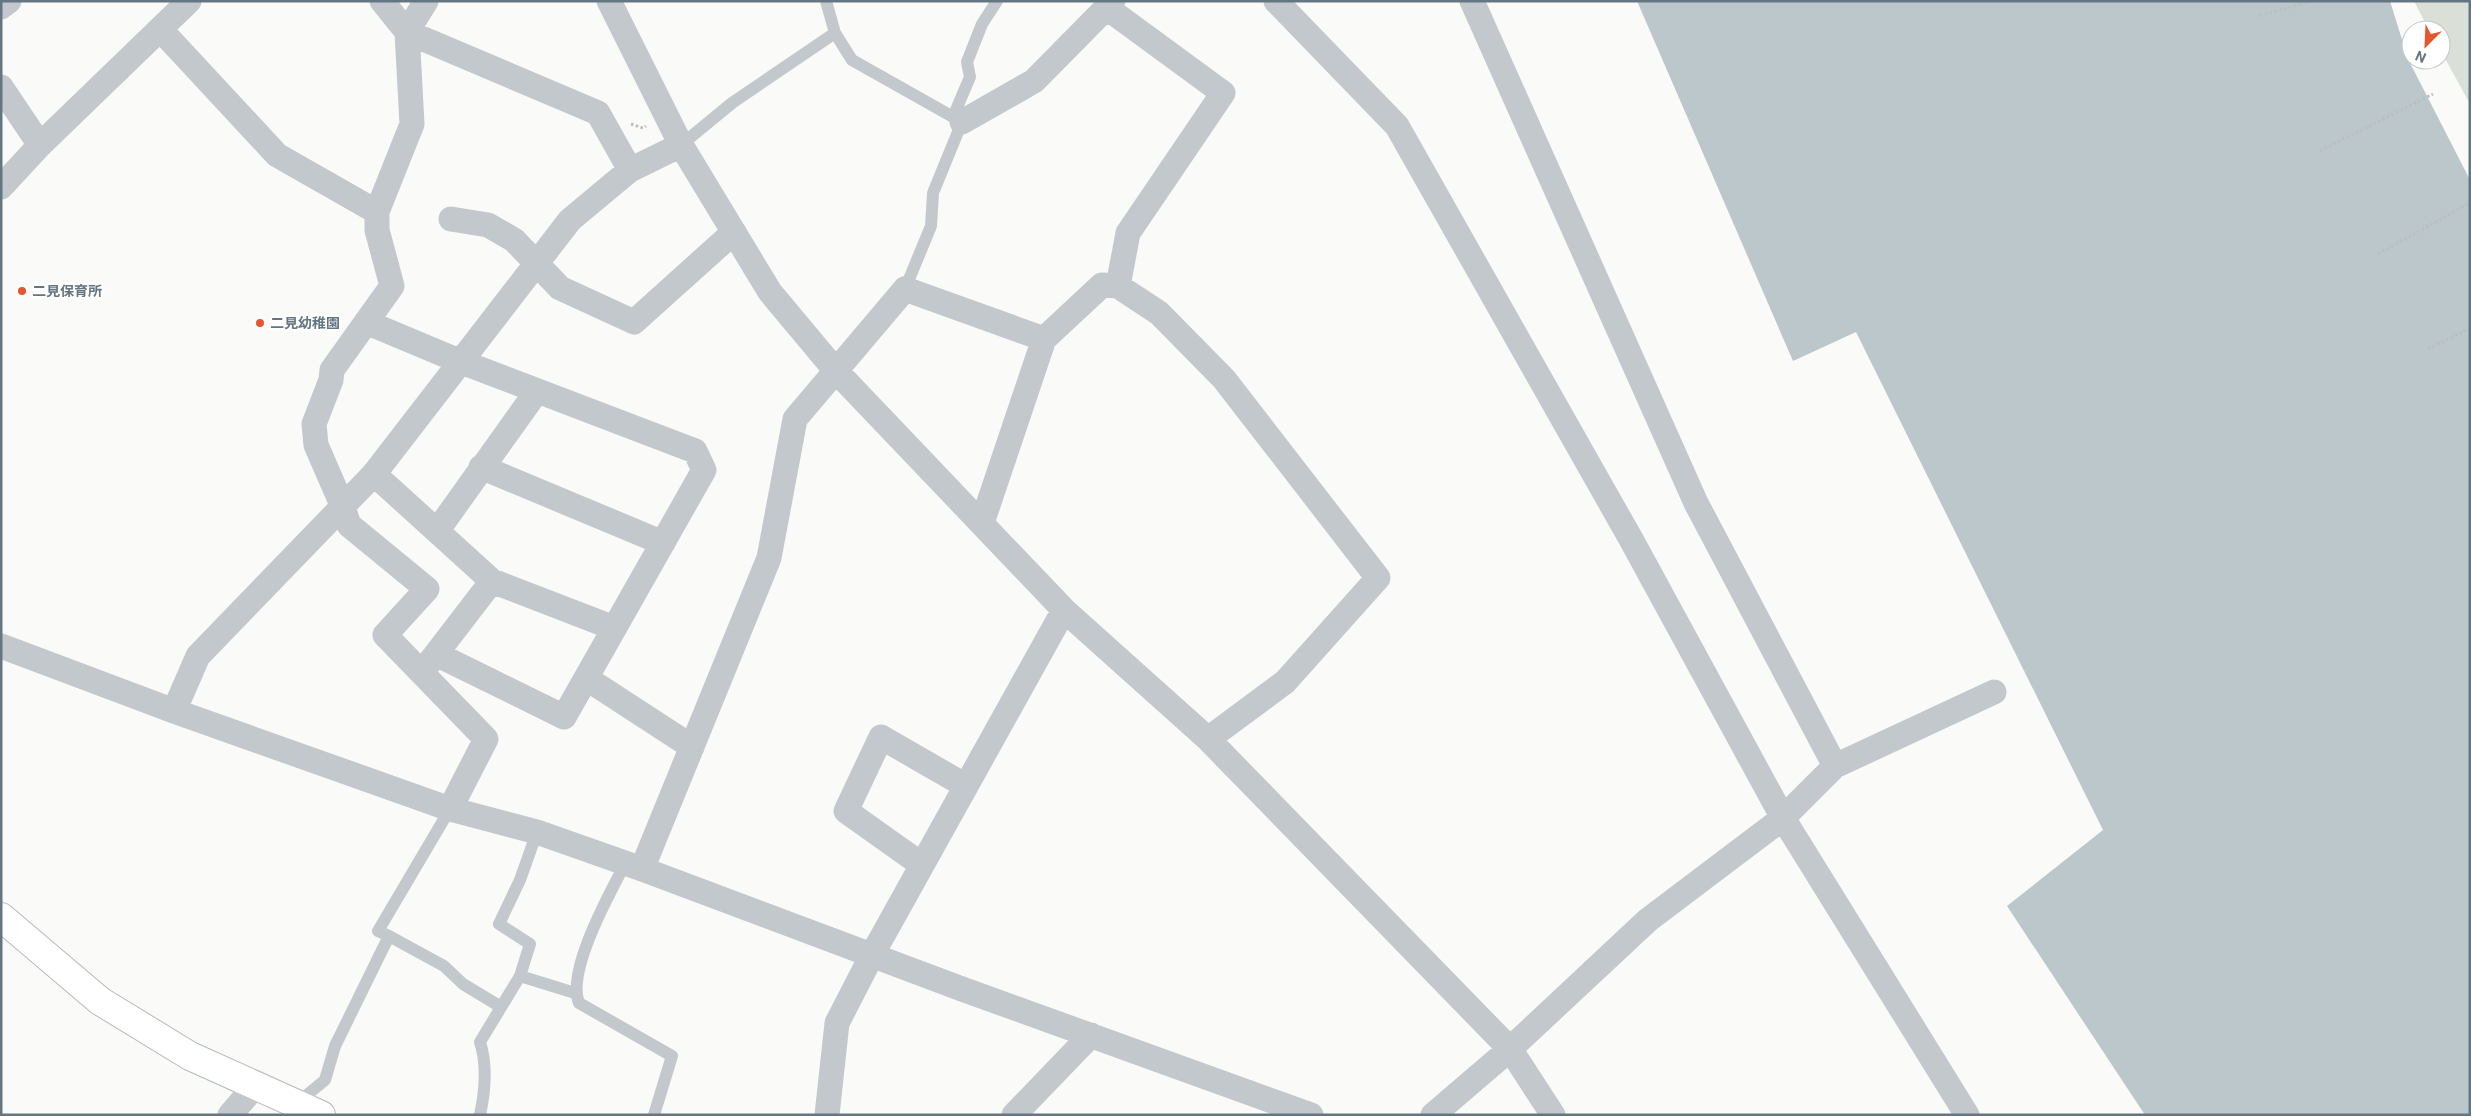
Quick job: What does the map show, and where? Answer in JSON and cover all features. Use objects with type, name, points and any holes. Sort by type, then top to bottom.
[{"type":"main road","points":[[1,917],[100,1001],[190,1056],[321,1115]]},
{"type":"street","points":[[1,7],[9,1]]},
{"type":"street","points":[[1,186],[40,145],[189,1]]},
{"type":"street","points":[[382,1],[407,32],[598,114],[630,170]]},
{"type":"street","points":[[366,322],[459,361],[696,451],[704,470],[564,717],[428,663],[385,635],[427,589],[348,526],[343,507],[316,445],[314,424],[331,380],[332,370],[366,322],[392,286],[377,230],[377,212],[412,124],[407,32],[426,1]]},
{"type":"street","points":[[609,1],[681,145],[770,292],[836,372],[1064,610],[1208,739],[1510,1049],[1552,1115]]},
{"type":"street","points":[[1276,1],[1397,126],[1632,541],[1783,818],[1967,1115]]},
{"type":"street","points":[[1472,1],[1696,503],[1835,766]]},
{"type":"street","points":[[958,120],[1034,81],[1110,4],[1223,93],[1128,233],[1118,286]]},
{"type":"street","points":[[160,30],[277,156],[377,212]]},
{"type":"street","points":[[1,87],[40,145]]},
{"type":"street","points":[[174,711],[198,656],[374,474],[459,361],[570,220],[630,170],[681,145]]},
{"type":"street","points":[[451,219],[488,225],[514,240],[560,288],[634,322],[734,232]]},
{"type":"street","points":[[982,523],[1044,339],[1102,285],[1118,286],[1159,313],[1224,379],[1378,578],[1285,682],[1208,739]]},
{"type":"street","points":[[634,866],[692,747],[769,558],[795,419],[905,288],[1044,339]]},
{"type":"street","points":[[437,531],[481,467],[538,391]]},
{"type":"street","points":[[481,467],[663,542]]},
{"type":"street","points":[[374,474],[492,581],[614,628]]},
{"type":"street","points":[[428,663],[492,581]]},
{"type":"street","points":[[827,1115],[837,1023],[872,954],[1064,610]]},
{"type":"street","points":[[1,646],[174,711],[450,809],[537,832],[634,866],[1312,1115]]},
{"type":"street","points":[[428,663],[486,739],[450,809]]},
{"type":"street","points":[[586,678],[692,747]]},
{"type":"street","points":[[1433,1115],[1510,1049],[1648,920],[1783,818],[1835,766],[1994,692]]},
{"type":"street","points":[[922,865],[846,811],[882,737],[966,786]]},
{"type":"street","points":[[1014,1115],[1091,1035]]},
{"type":"street","points":[[230,1115],[256,1085]]},
{"type":"lane","points":[[826,1],[835,33],[852,60],[958,120]]},
{"type":"lane","points":[[905,288],[931,226],[933,193],[958,120],[970,76],[967,62],[982,24],[997,1]]},
{"type":"lane","points":[[681,145],[732,103],[835,33]]},
{"type":"lane","points":[[450,809],[378,931],[444,966],[463,984],[501,1007]]},
{"type":"lane","points":[[480,1115],[484,1100],[484,1054],[480,1042],[520,976],[530,944],[499,924],[520,880],[537,832]]},
{"type":"lane","points":[[634,866],[598,916],[584,956],[575,993],[579,1003],[672,1056],[654,1115]]},
{"type":"lane","points":[[296,1104],[325,1080],[335,1046],[389,936]]},
{"type":"lane","points":[[520,976],[575,993]]},
{"type":"path","points":[[2260,16],[2312,1]]},
{"type":"path","points":[[2320,151],[2434,94]]},
{"type":"path","points":[[598,114],[643,128],[666,114]]},
{"type":"path","points":[[2378,254],[2470,204]]},
{"type":"path","points":[[2428,349],[2470,328]]},
{"type":"shaded area","points":[[1637,1],[2390,1],[2401,36],[2401,70],[2414,70],[2470,180],[2470,1115],[2145,1115],[2007,906],[2103,830],[1856,332],[1793,361]]},
{"type":"shaded area","points":[[2414,1],[2470,1],[2470,104],[2451,69],[2451,20],[2424,20]]},
{"type":"place","name":"二見保育所","points":[[22,291]]},
{"type":"place","name":"二見幼稚園","points":[[260,323]]}]
